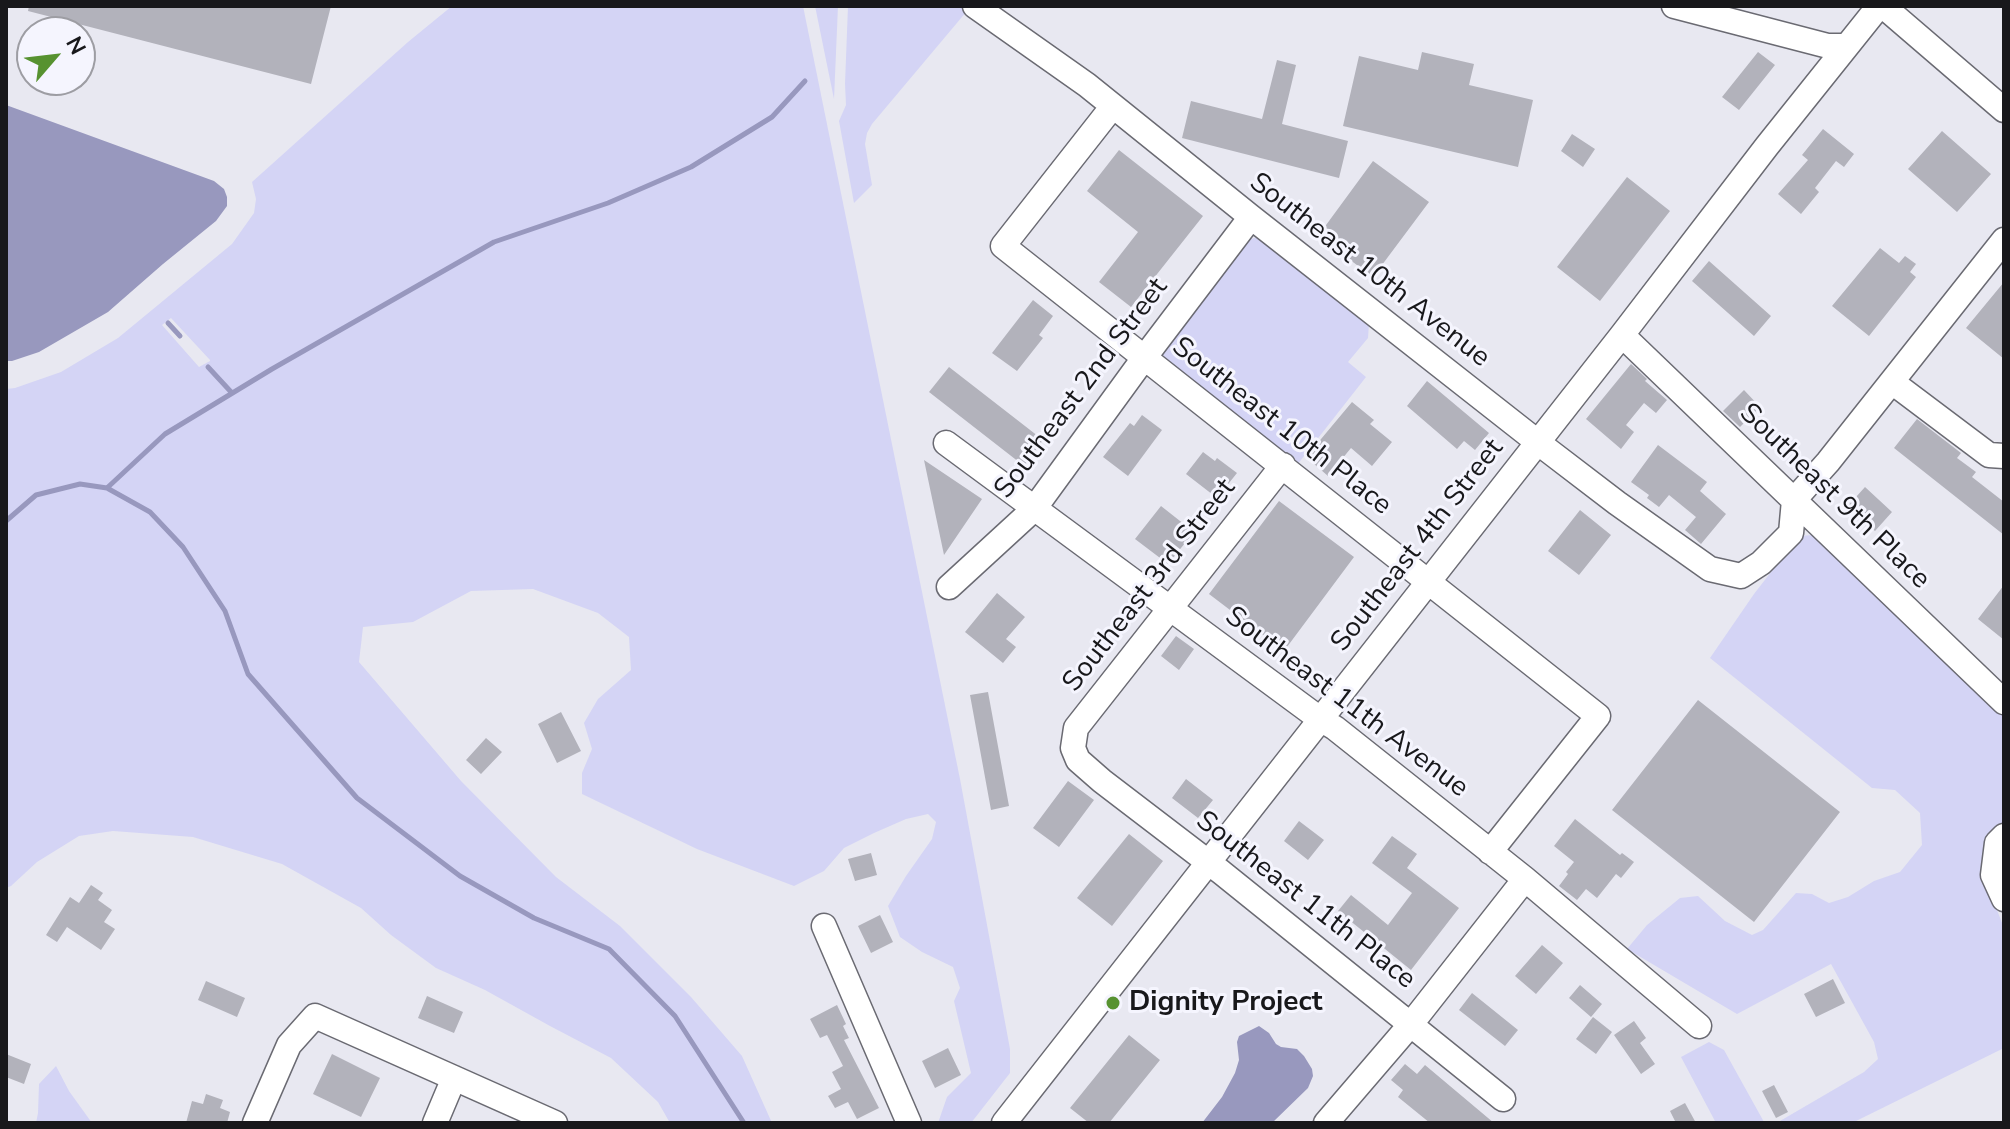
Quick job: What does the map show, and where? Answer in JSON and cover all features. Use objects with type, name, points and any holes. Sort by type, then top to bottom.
[{"type":"street","name":"Southeast 10th Avenue","points":[[975,6],[1056,62],[1538,442],[1710,569],[1741,576],[1761,563],[1791,533],[1794,500]]},
{"type":"street","points":[[1674,6],[1828,46],[1846,46]]},
{"type":"street","points":[[1881,6],[2004,110]]},
{"type":"street","name":"Southeast 4th Street","points":[[1004,1123],[1846,46],[1881,6]]},
{"type":"street","name":"Southeast 10th Place","points":[[1113,106],[1003,246],[1598,716],[1490,852]]},
{"type":"street","name":"Southeast 2nd Street","points":[[949,587],[1034,508],[1251,217]]},
{"type":"street","points":[[1794,500],[1828,462],[2004,240]]},
{"type":"street","name":"Southeast 9th Place","points":[[1622,335],[2004,702]]},
{"type":"street","points":[[1892,382],[1989,455],[2004,456]]},
{"type":"street","name":"Southeast 11th Avenue","points":[[946,443],[1335,728],[1525,879],[1699,1026]]},
{"type":"street","name":"Southeast 3rd Street","points":[[1073,748],[1076,728],[1283,465]]},
{"type":"street","name":"Southeast 11th Place","points":[[1073,748],[1078,760],[1102,781],[1503,1099]]},
{"type":"street","points":[[2004,836],[1997,843],[1993,875],[2004,899]]},
{"type":"street","points":[[1326,1123],[1411,1024],[1525,879]]},
{"type":"street","points":[[824,926],[909,1123]]},
{"type":"street","points":[[255,1123],[289,1045],[315,1016],[555,1123]]},
{"type":"street","points":[[435,1123],[454,1078]]},
{"type":"shaded area","points":[[452,6],[803,6],[960,779],[1010,1049],[1010,1073],[971,1123],[938,1123],[947,1097],[971,1073],[954,1001],[960,988],[953,967],[900,937],[888,906],[932,839],[936,822],[928,814],[906,819],[874,833],[844,848],[824,871],[794,886],[697,849],[582,794],[582,773],[592,749],[584,723],[598,699],[631,670],[629,637],[598,613],[533,589],[471,591],[413,622],[363,627],[359,662],[461,781],[556,877],[620,926],[691,997],[742,1056],[772,1123],[670,1123],[658,1102],[611,1058],[485,990],[436,968],[361,908],[282,864],[193,837],[113,831],[79,836],[37,862],[6,888],[6,389],[61,372],[118,338],[232,244],[254,213],[256,199],[252,182]],"holes":[[[171,318],[210,360],[199,367],[162,325]]]},
{"type":"shaded area","points":[[815,6],[838,6],[834,99]]},
{"type":"shaded area","points":[[848,6],[962,6],[967,11],[872,124],[865,144],[872,185],[854,203],[839,121],[846,105]]},
{"type":"shaded area","points":[[6,105],[214,181],[224,189],[227,197],[227,206],[216,221],[108,312],[39,352],[12,361],[6,361]]},
{"type":"shaded area","points":[[1257,237],[1369,323],[1368,338],[1348,362],[1366,377],[1297,465],[1161,357],[1161,350],[1245,241]]},
{"type":"shaded area","points":[[1814,535],[2004,716],[2004,822],[1986,840],[1983,874],[2004,928],[2004,1048],[1852,1123],[1716,1123],[1681,1057],[1709,1042],[1724,1050],[1764,1122],[1780,1121],[1864,1072],[1878,1059],[1874,1042],[1831,964],[1737,1014],[1627,949],[1647,925],[1680,898],[1698,896],[1725,921],[1752,935],[1763,930],[1796,893],[1812,894],[1829,903],[1848,897],[1874,881],[1900,872],[1922,845],[1920,813],[1895,790],[1872,788],[1710,658],[1799,536]]},
{"type":"shaded area","points":[[1259,1026],[1269,1033],[1276,1044],[1297,1049],[1304,1056],[1313,1076],[1308,1088],[1272,1123],[1202,1123],[1235,1073],[1239,1060],[1239,1036]]},
{"type":"shaded area","points":[[56,1066],[92,1123],[36,1123],[39,1084]]},
{"type":"building","points":[[29,6],[331,6],[311,84],[96,29],[96,16],[47,16],[28,11]]},
{"type":"building","points":[[1422,52],[1474,64],[1469,85],[1533,100],[1518,167],[1343,126],[1359,56],[1418,70]]},
{"type":"building","points":[[1758,52],[1775,65],[1739,110],[1722,97]]},
{"type":"building","points":[[1277,60],[1296,65],[1282,124],[1348,141],[1339,178],[1182,138],[1191,101],[1262,119]]},
{"type":"building","points":[[1823,129],[1854,154],[1844,167],[1836,161],[1815,188],[1819,192],[1801,214],[1778,194],[1808,160],[1802,155]]},
{"type":"building","points":[[1942,131],[1991,174],[1957,212],[1908,169]]},
{"type":"building","points":[[1572,134],[1595,149],[1583,167],[1561,151]]},
{"type":"building","points":[[1119,150],[1203,216],[1131,307],[1099,282],[1138,232],[1087,191]]},
{"type":"building","points":[[1373,161],[1429,202],[1373,277],[1318,236]]},
{"type":"building","points":[[1627,177],[1670,211],[1600,301],[1557,267]]},
{"type":"building","points":[[1880,248],[1899,263],[1905,256],[1916,264],[1910,272],[1916,277],[1869,336],[1832,306]]},
{"type":"building","points":[[1709,261],[1771,316],[1754,336],[1692,281]]},
{"type":"building","points":[[2004,282],[2004,359],[1966,328]]},
{"type":"building","points":[[1033,300],[1053,316],[1039,335],[1043,338],[1017,371],[992,353]]},
{"type":"building","points":[[1631,364],[1667,400],[1656,413],[1644,403],[1626,425],[1634,432],[1621,449],[1586,419]]},
{"type":"building","points":[[949,367],[1043,440],[1024,466],[929,392]]},
{"type":"building","points":[[1427,381],[1489,433],[1475,450],[1464,441],[1457,449],[1407,406]]},
{"type":"building","points":[[1744,390],[1760,407],[1740,427],[1723,411]]},
{"type":"building","points":[[1352,402],[1374,420],[1370,424],[1392,442],[1372,466],[1351,448],[1328,476],[1306,457]]},
{"type":"building","points":[[1142,415],[1162,430],[1128,476],[1103,457],[1130,423],[1134,426]]},
{"type":"building","points":[[1917,419],[1961,453],[1957,458],[1976,472],[1972,477],[2004,502],[2004,535],[1894,448]]},
{"type":"building","points":[[1658,445],[1707,482],[1700,491],[1726,514],[1701,544],[1685,530],[1696,517],[1669,495],[1659,507],[1631,482]]},
{"type":"building","points":[[1203,452],[1237,473],[1217,498],[1186,474]]},
{"type":"building","points":[[924,460],[982,499],[944,555]]},
{"type":"building","points":[[1865,487],[1892,512],[1875,531],[1847,507]]},
{"type":"building","points":[[1279,501],[1354,557],[1284,651],[1209,594]]},
{"type":"building","points":[[1161,506],[1194,532],[1168,564],[1135,539]]},
{"type":"building","points":[[1580,510],[1611,535],[1579,575],[1548,551]]},
{"type":"building","points":[[2004,585],[2004,640],[1978,619]]},
{"type":"building","points":[[997,593],[1025,617],[1006,639],[1016,647],[1003,663],[965,632]]},
{"type":"building","points":[[1176,636],[1194,649],[1179,670],[1161,656]]},
{"type":"building","points":[[988,692],[1009,806],[991,810],[970,695]]},
{"type":"building","points":[[1698,700],[1840,812],[1754,922],[1612,810]]},
{"type":"building","points":[[561,712],[581,751],[557,763],[538,724]]},
{"type":"building","points":[[486,738],[502,752],[481,774],[466,760]]},
{"type":"building","points":[[1186,779],[1213,800],[1198,818],[1172,798]]},
{"type":"building","points":[[1068,781],[1094,800],[1059,847],[1033,828]]},
{"type":"building","points":[[1575,819],[1620,855],[1622,853],[1634,862],[1621,878],[1616,874],[1597,898],[1586,889],[1577,900],[1559,886],[1574,862],[1554,846]]},
{"type":"building","points":[[1299,821],[1324,840],[1308,860],[1284,841]]},
{"type":"building","points":[[1129,834],[1163,861],[1112,926],[1077,898]]},
{"type":"building","points":[[1392,836],[1417,854],[1407,868],[1459,908],[1411,970],[1338,911],[1351,895],[1388,925],[1412,893],[1372,863]]},
{"type":"building","points":[[871,853],[877,875],[855,881],[848,859]]},
{"type":"building","points":[[91,885],[103,893],[98,900],[112,910],[104,922],[115,929],[101,950],[67,927],[57,942],[46,935],[70,897],[79,903]]},
{"type":"building","points":[[880,915],[893,942],[871,953],[858,926]]},
{"type":"building","points":[[1542,945],[1563,963],[1536,994],[1515,976]]},
{"type":"building","points":[[1833,979],[1845,1003],[1816,1017],[1804,994]]},
{"type":"building","points":[[206,981],[245,998],[237,1017],[198,1000]]},
{"type":"building","points":[[1580,985],[1602,1004],[1591,1017],[1569,998]]},
{"type":"building","points":[[1472,993],[1518,1030],[1505,1046],[1459,1010]]},
{"type":"building","points":[[427,996],[463,1012],[454,1033],[418,1018]]},
{"type":"building","points":[[837,1005],[849,1038],[844,1040],[879,1108],[857,1119],[848,1102],[835,1108],[828,1096],[841,1089],[832,1072],[843,1066],[827,1035],[820,1038],[810,1019]]},
{"type":"building","points":[[1593,1017],[1612,1032],[1596,1054],[1576,1039]]},
{"type":"building","points":[[1634,1021],[1646,1038],[1640,1043],[1655,1064],[1641,1074],[1614,1035]]},
{"type":"building","points":[[1129,1035],[1160,1060],[1109,1123],[1089,1123],[1070,1108]]},
{"type":"building","points":[[948,1048],[961,1075],[935,1088],[922,1061]]},
{"type":"building","points":[[6,1054],[31,1064],[24,1084],[6,1077]]},
{"type":"building","points":[[332,1054],[380,1078],[361,1117],[313,1094]]},
{"type":"building","points":[[1405,1064],[1417,1074],[1425,1065],[1494,1123],[1430,1123],[1398,1097],[1403,1090],[1391,1080]]},
{"type":"building","points":[[1774,1085],[1788,1112],[1776,1118],[1762,1091]]},
{"type":"building","points":[[206,1094],[223,1100],[220,1108],[230,1112],[227,1123],[186,1123],[192,1101],[203,1104]]},
{"type":"building","points":[[1685,1103],[1696,1123],[1676,1123],[1670,1111]]},
{"type":"waterway","points":[[107,488],[165,434],[272,369],[494,242],[608,203],[691,167],[772,117],[805,81]]},
{"type":"waterway","points":[[168,323],[180,336]]},
{"type":"waterway","points":[[208,367],[232,393]]},
{"type":"waterway","points":[[6,521],[36,495],[80,484],[107,488],[150,512],[183,547],[225,611],[248,674],[357,798],[460,876],[534,918],[609,949],[675,1016],[744,1123]]},
{"type":"place","name":"Dignity Project","points":[[1113,1003]]}]
